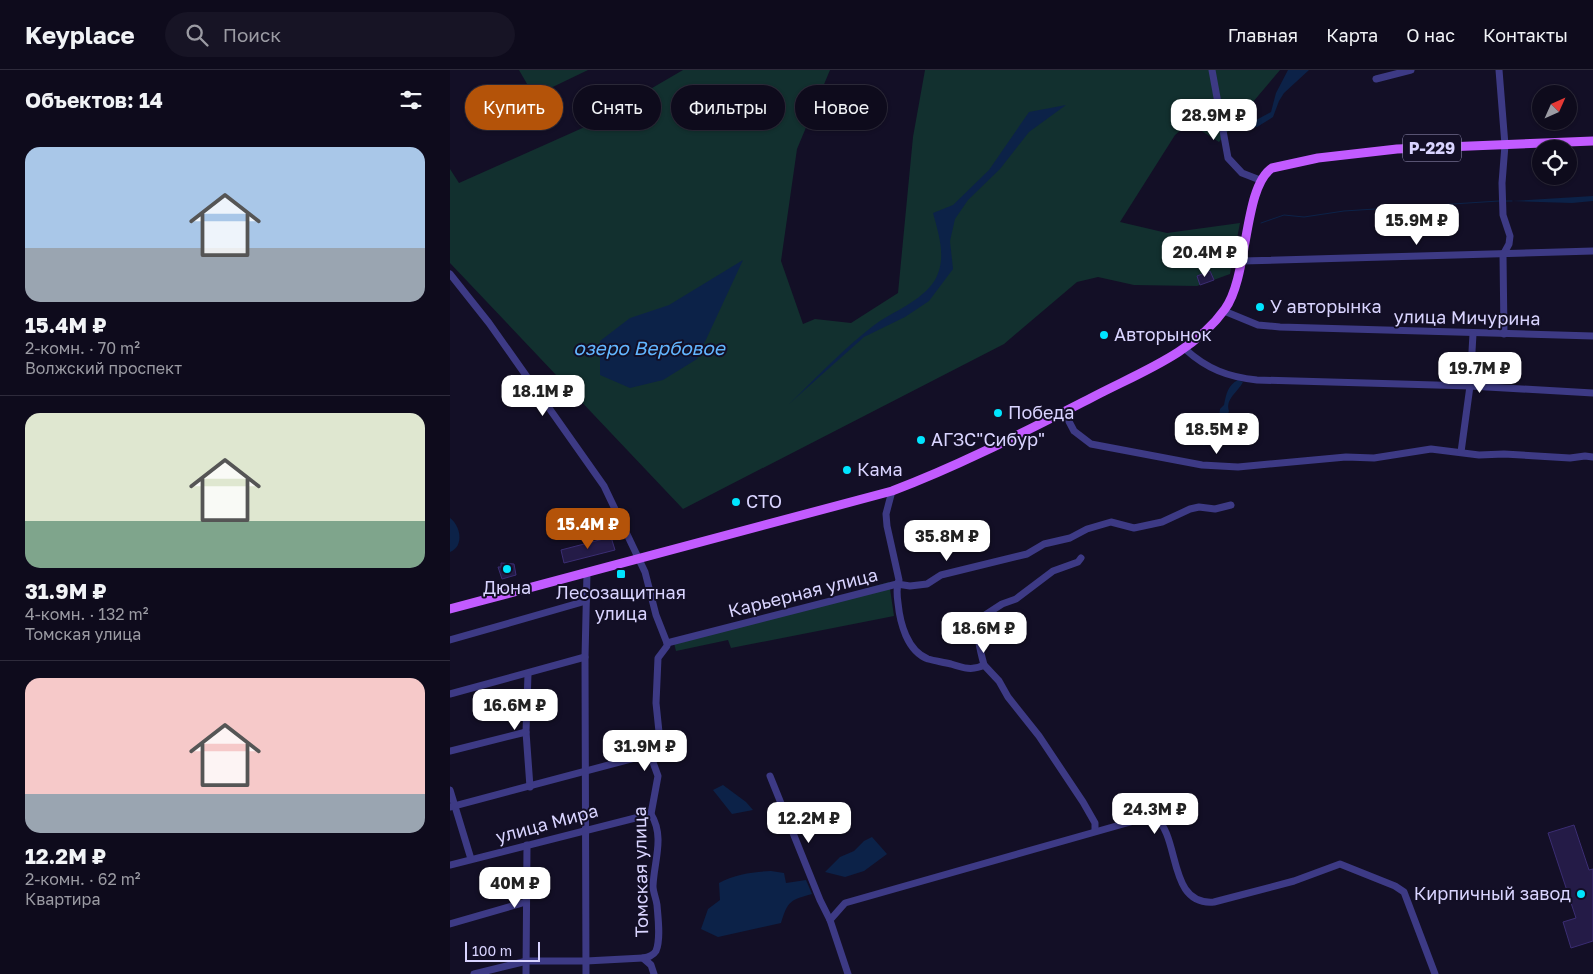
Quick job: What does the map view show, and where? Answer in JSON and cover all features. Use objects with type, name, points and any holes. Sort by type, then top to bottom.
[{"type":"main road","name":"Р-229","points":[[450,609],[892,491],[937,474],[1064,412],[1185,349],[1206,331],[1224,311],[1234,293],[1253,202],[1260,180],[1272,168],[1318,158],[1397,149],[1593,141]]},
{"type":"street","points":[[1212,70],[1228,158],[1242,173],[1260,180]]},
{"type":"street","points":[[1376,79],[1411,70]]},
{"type":"street","points":[[1499,70],[1505,145],[1502,183],[1503,215],[1510,236],[1509,244],[1503,255],[1504,334]]},
{"type":"street","points":[[1242,261],[1593,251]]},
{"type":"street","points":[[450,274],[490,323],[604,486],[645,572],[656,615],[667,642],[667,646],[658,658],[656,703],[660,732],[659,738],[650,754],[452,806]]},
{"type":"street","name":"улица Мичурина","points":[[1224,311],[1258,325],[1473,334],[1593,336]]},
{"type":"street","points":[[1461,452],[1470,386],[1473,334]]},
{"type":"street","points":[[1185,349],[1195,358],[1231,377],[1252,380],[1470,386],[1593,393]]},
{"type":"street","points":[[1064,412],[1074,431],[1091,444],[1202,465],[1238,467],[1346,457],[1374,458],[1430,449],[1479,455],[1593,457]]},
{"type":"street","points":[[892,491],[886,514],[886,526],[899,580],[897,584],[902,630],[922,655],[929,659],[939,660],[964,668],[976,669],[984,665]]},
{"type":"street","name":"Карьерная улица","points":[[667,642],[897,584],[910,586],[928,584],[941,575],[1027,554],[1044,544],[1070,538],[1087,529],[1111,522],[1134,528],[1162,522],[1190,509],[1199,507],[1215,509],[1231,505]]},
{"type":"street","points":[[1081,558],[1078,562],[1053,571],[1016,599],[1002,604],[979,619],[978,626],[980,649],[984,665],[999,681],[1008,697],[1039,736],[1092,816],[1095,831]]},
{"type":"street","points":[[586,974],[585,657],[587,572]]},
{"type":"street","points":[[450,640],[586,601]]},
{"type":"street","points":[[450,694],[585,657]]},
{"type":"street","points":[[528,674],[526,732],[530,787]]},
{"type":"street","points":[[450,751],[526,732]]},
{"type":"street","name":"Томская улица","points":[[643,958],[655,953],[658,942],[657,905],[653,888],[658,856],[658,833],[656,822],[651,814],[658,776],[650,754]]},
{"type":"street","points":[[770,776],[830,920],[848,974]]},
{"type":"street","points":[[450,790],[452,806],[471,859]]},
{"type":"street","name":"улица Мира","points":[[450,865],[651,814]]},
{"type":"street","points":[[830,920],[846,903],[1095,831],[1148,817],[1155,817],[1163,824],[1180,879],[1185,888],[1195,899],[1204,903],[1294,881],[1340,864],[1395,886],[1404,892],[1435,974]]},
{"type":"street","points":[[526,974],[528,845]]},
{"type":"street","points":[[450,924],[526,902]]},
{"type":"street","points":[[474,974],[527,960],[586,961],[643,958]]},
{"type":"street","name":"Томская улица","points":[[643,958],[651,965],[654,974]]},
{"type":"green space","points":[[519,70],[588,70],[557,85],[528,85]]},
{"type":"green space","points":[[683,70],[830,70],[824,85],[795,85],[795,130],[805,130],[797,149],[781,261],[803,324],[815,319],[851,323],[898,293],[913,137],[925,70],[1280,70],[1219,142],[1189,123],[1175,135],[1120,222],[1167,233],[1240,223],[1230,274],[1197,286],[1134,285],[1098,277],[1077,282],[1004,344],[683,509],[450,263],[450,169],[459,183],[578,130],[661,130],[661,85],[657,85]]},
{"type":"green space","points":[[889,582],[894,616],[731,648],[728,640],[676,651],[674,643]]},
{"type":"water","points":[[1288,70],[1309,70],[1284,93],[1273,117],[1257,127],[1247,128],[1245,126],[1271,112],[1276,93]]},
{"type":"water","points":[[1066,105],[1029,132],[1000,169],[968,200],[955,219],[950,241],[953,269],[929,301],[905,317],[864,337],[789,404],[862,335],[915,300],[929,288],[939,272],[941,264],[941,247],[933,213],[953,205],[989,170],[1029,112]]},
{"type":"water","points":[[1593,196],[1593,201],[1572,203],[1512,201]]},
{"type":"water","name":"озеро Вербовое","points":[[743,260],[697,359],[663,380],[630,388],[600,375],[600,341],[630,318],[669,305]]},
{"type":"water","points":[[1238,380],[1243,382],[1229,403],[1229,411],[1221,437],[1203,446],[1218,428],[1220,409],[1224,405],[1230,387]]},
{"type":"water","points":[[450,518],[456,525],[459,540],[455,549],[450,552]]},
{"type":"water","points":[[723,785],[746,802],[753,810],[732,814],[713,790]]},
{"type":"water","points":[[872,837],[887,854],[864,871],[845,877],[825,872],[840,857],[854,851],[864,841]]},
{"type":"water","points":[[771,871],[784,873],[786,883],[806,880],[812,894],[791,902],[781,923],[718,937],[701,929],[708,909],[720,900],[719,883],[745,874]]},
{"type":"building","points":[[1210,271],[1214,280],[1200,285],[1197,276]]},
{"type":"building","points":[[611,537],[615,550],[564,563],[561,550]]},
{"type":"building","name":"Дюна","points":[[501,563],[514,564],[516,575],[502,579],[498,567],[501,567]]},
{"type":"building","name":"Кирпичный завод","points":[[1574,825],[1589,870],[1593,869],[1593,941],[1571,948],[1563,922],[1576,918],[1548,833]]},
{"type":"waterway","points":[[1261,223],[1284,215],[1304,217],[1344,211],[1499,201]]},
{"type":"waterway","points":[[1506,201],[1512,201]]},
{"type":"place","name":"У авторынка","points":[[1260,307]]},
{"type":"place","name":"Авторынок","points":[[1104,335]]},
{"type":"place","name":"Победа","points":[[998,413]]},
{"type":"place","name":"АГЗС\"Сибур\"","points":[[921,440]]},
{"type":"place","name":"Кама","points":[[847,470]]},
{"type":"place","name":"СТО","points":[[736,502]]},
{"type":"place","name":"Дюна","points":[[507,569]]},
{"type":"place","name":"Лесозащитная улица","points":[[621,574]]},
{"type":"place","name":"Кирпичный завод","points":[[1581,894]]}]
